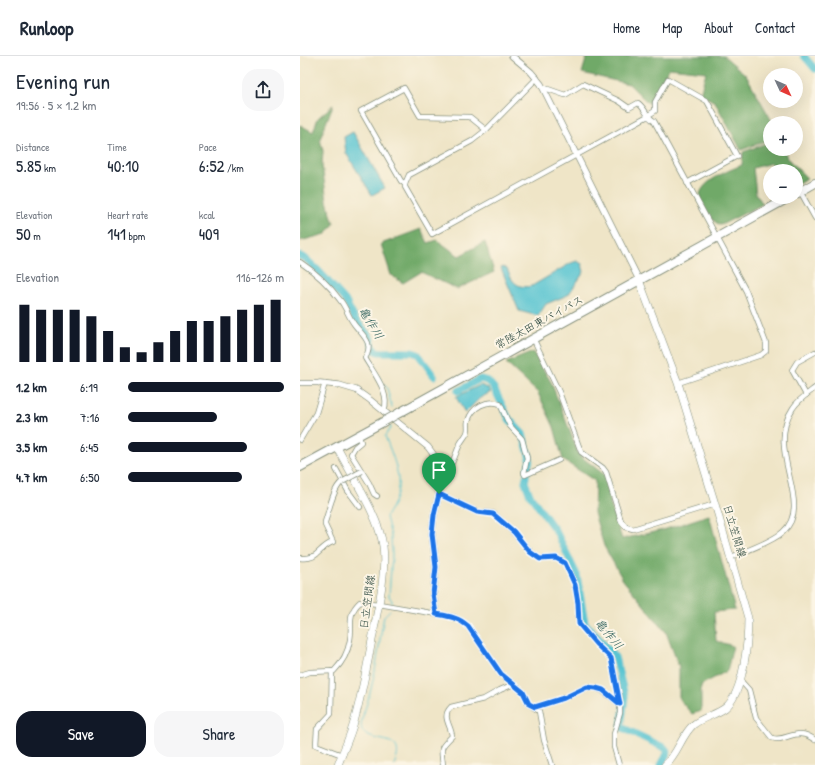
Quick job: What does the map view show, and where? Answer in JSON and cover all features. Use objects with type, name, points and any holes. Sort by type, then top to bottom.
[{"type":"highway","points":[[803,189],[815,183]]},
{"type":"highway","name":"常陸太田東バイパス","points":[[300,467],[777,204]]},
{"type":"main road","name":"日立笠間線","points":[[639,280],[678,383],[716,504],[748,618],[747,636],[736,695],[724,709],[693,724],[674,755],[665,765]]},
{"type":"main road","name":"日立笠間線","points":[[337,447],[368,505],[383,545],[383,564],[379,604],[354,723],[338,765]]},
{"type":"street","points":[[512,56],[537,78],[639,280]]},
{"type":"street","points":[[537,78],[486,130],[472,141],[409,175],[406,179],[405,188],[432,234],[648,117],[655,111],[655,102],[668,79],[707,101],[737,156],[687,183]]},
{"type":"street","points":[[542,87],[566,95],[583,84],[619,101],[629,108],[638,103],[642,106],[648,117],[654,121],[748,295],[767,347],[766,351],[761,355],[678,383]]},
{"type":"street","points":[[405,184],[401,181],[361,111],[404,88],[420,116],[470,117],[486,130]]},
{"type":"street","points":[[803,200],[815,218]]},
{"type":"street","points":[[300,262],[314,271],[340,300],[353,323],[361,332],[369,346],[369,352],[365,358],[384,390],[387,404],[384,412]]},
{"type":"street","points":[[533,338],[562,399],[581,452],[603,468],[608,475],[623,524],[632,529],[716,504]]},
{"type":"street","points":[[806,395],[792,370],[797,362],[815,352]]},
{"type":"street","points":[[300,383],[339,384],[356,390],[433,452],[439,462],[442,476],[434,515],[432,534],[436,567],[433,594],[436,614]]},
{"type":"street","points":[[300,440],[316,413],[322,383]]},
{"type":"street","points":[[731,557],[776,537],[790,525],[794,516],[795,498],[783,447],[783,434],[787,419],[793,408],[815,388]]},
{"type":"street","points":[[442,476],[453,463],[460,442],[467,434],[470,417],[477,407],[484,404],[500,404],[510,426],[522,439],[527,458],[524,474],[526,475],[559,460]]},
{"type":"street","points":[[358,435],[361,442],[354,447],[351,454],[374,494],[377,496]]},
{"type":"street","points":[[336,469],[353,500],[360,507]]},
{"type":"street","points":[[300,558],[307,559],[314,557],[327,544],[333,542],[325,525],[336,489],[339,484],[362,471]]},
{"type":"street","points":[[439,494],[477,512],[493,514],[514,532],[530,552],[540,559],[556,558],[565,563],[575,585],[579,624],[596,644],[611,658],[620,704],[620,714],[614,734],[614,747],[619,765]]},
{"type":"street","points":[[300,675],[310,672],[332,671],[343,661],[350,641],[351,615],[353,610],[360,602],[454,617],[463,622],[482,644],[501,674],[523,692],[529,704],[540,711],[544,740],[552,765]]},
{"type":"street","points":[[332,671],[331,714],[317,729],[316,745],[342,755]]},
{"type":"street","points":[[740,680],[749,690],[756,718],[772,738],[779,739],[796,733],[811,737],[815,740]]},
{"type":"street","points":[[443,765],[441,750],[442,746],[452,736],[446,715],[447,711],[451,707],[484,699],[514,684]]},
{"type":"street","points":[[535,707],[564,698],[587,687],[603,690],[620,704]]},
{"type":"green space","points":[[587,56],[724,56],[746,75],[763,105],[763,108],[765,108],[769,116],[763,116],[763,142],[741,150],[715,102],[700,94],[706,72],[669,68],[649,104],[629,84],[582,73]]},
{"type":"green space","points":[[333,105],[320,139],[323,151],[322,165],[327,201],[334,224],[326,234],[300,241],[300,125],[313,132],[318,118]]},
{"type":"green space","points":[[763,145],[763,156],[786,156],[793,164],[772,163],[763,164],[763,165],[753,168],[756,194],[763,204],[721,225],[710,217],[701,203],[700,193],[709,182],[715,178],[742,165],[743,152]]},
{"type":"green space","points":[[803,174],[807,178],[803,180]]},
{"type":"green space","points":[[421,229],[428,243],[437,240],[459,256],[485,242],[494,272],[457,289],[421,272],[403,283],[391,275],[381,244]]},
{"type":"green space","points":[[533,352],[551,382],[579,455],[606,476],[611,506],[622,539],[663,530],[709,515],[735,610],[714,612],[716,641],[733,646],[727,671],[701,685],[701,711],[692,714],[679,699],[679,667],[666,632],[623,580],[604,546],[594,513],[595,481],[563,460],[554,427],[538,393],[506,363]]},
{"type":"water","points":[[353,132],[385,188],[372,195],[346,153],[344,137]]},
{"type":"water","points":[[577,261],[582,264],[584,272],[568,295],[546,304],[538,316],[519,311],[501,268],[502,267],[507,269],[511,278],[516,284],[527,287],[532,286]]},
{"type":"water","points":[[480,385],[488,388],[491,392],[480,398],[465,413],[456,397]]},
{"type":"waterway","points":[[804,56],[815,69]]},
{"type":"waterway","name":"亀作川","points":[[300,256],[306,259],[318,270],[345,300],[355,319],[370,337],[374,349],[378,352],[412,352],[418,354],[434,376]]},
{"type":"waterway","points":[[374,349],[370,360],[381,381],[387,388],[392,408]]},
{"type":"waterway","name":"亀作川","points":[[458,391],[480,379],[488,381],[494,388],[509,419],[523,434],[530,459],[527,472]]},
{"type":"waterway","points":[[390,426],[391,427],[385,436],[396,466],[398,482],[395,500],[386,517],[391,536],[392,555],[389,596],[392,603]]},
{"type":"waterway","name":"亀作川","points":[[526,477],[525,482],[530,495],[557,533],[577,575],[585,623],[615,657],[625,696],[621,727],[665,748],[668,752],[661,765]]},
{"type":"waterway","points":[[390,610],[384,616],[373,679],[361,727],[366,735],[393,743],[397,747],[398,754],[394,765]]},
{"type":"route","points":[[439,494],[477,512],[493,514],[514,532],[530,552],[540,559],[556,558],[565,563],[575,585],[579,624],[596,644],[611,658],[620,704],[603,690],[587,687],[564,698],[535,707],[529,704],[523,692],[501,674],[486,650],[468,626],[454,617],[436,614],[433,594],[436,567],[433,549],[432,525],[439,494]]}]
